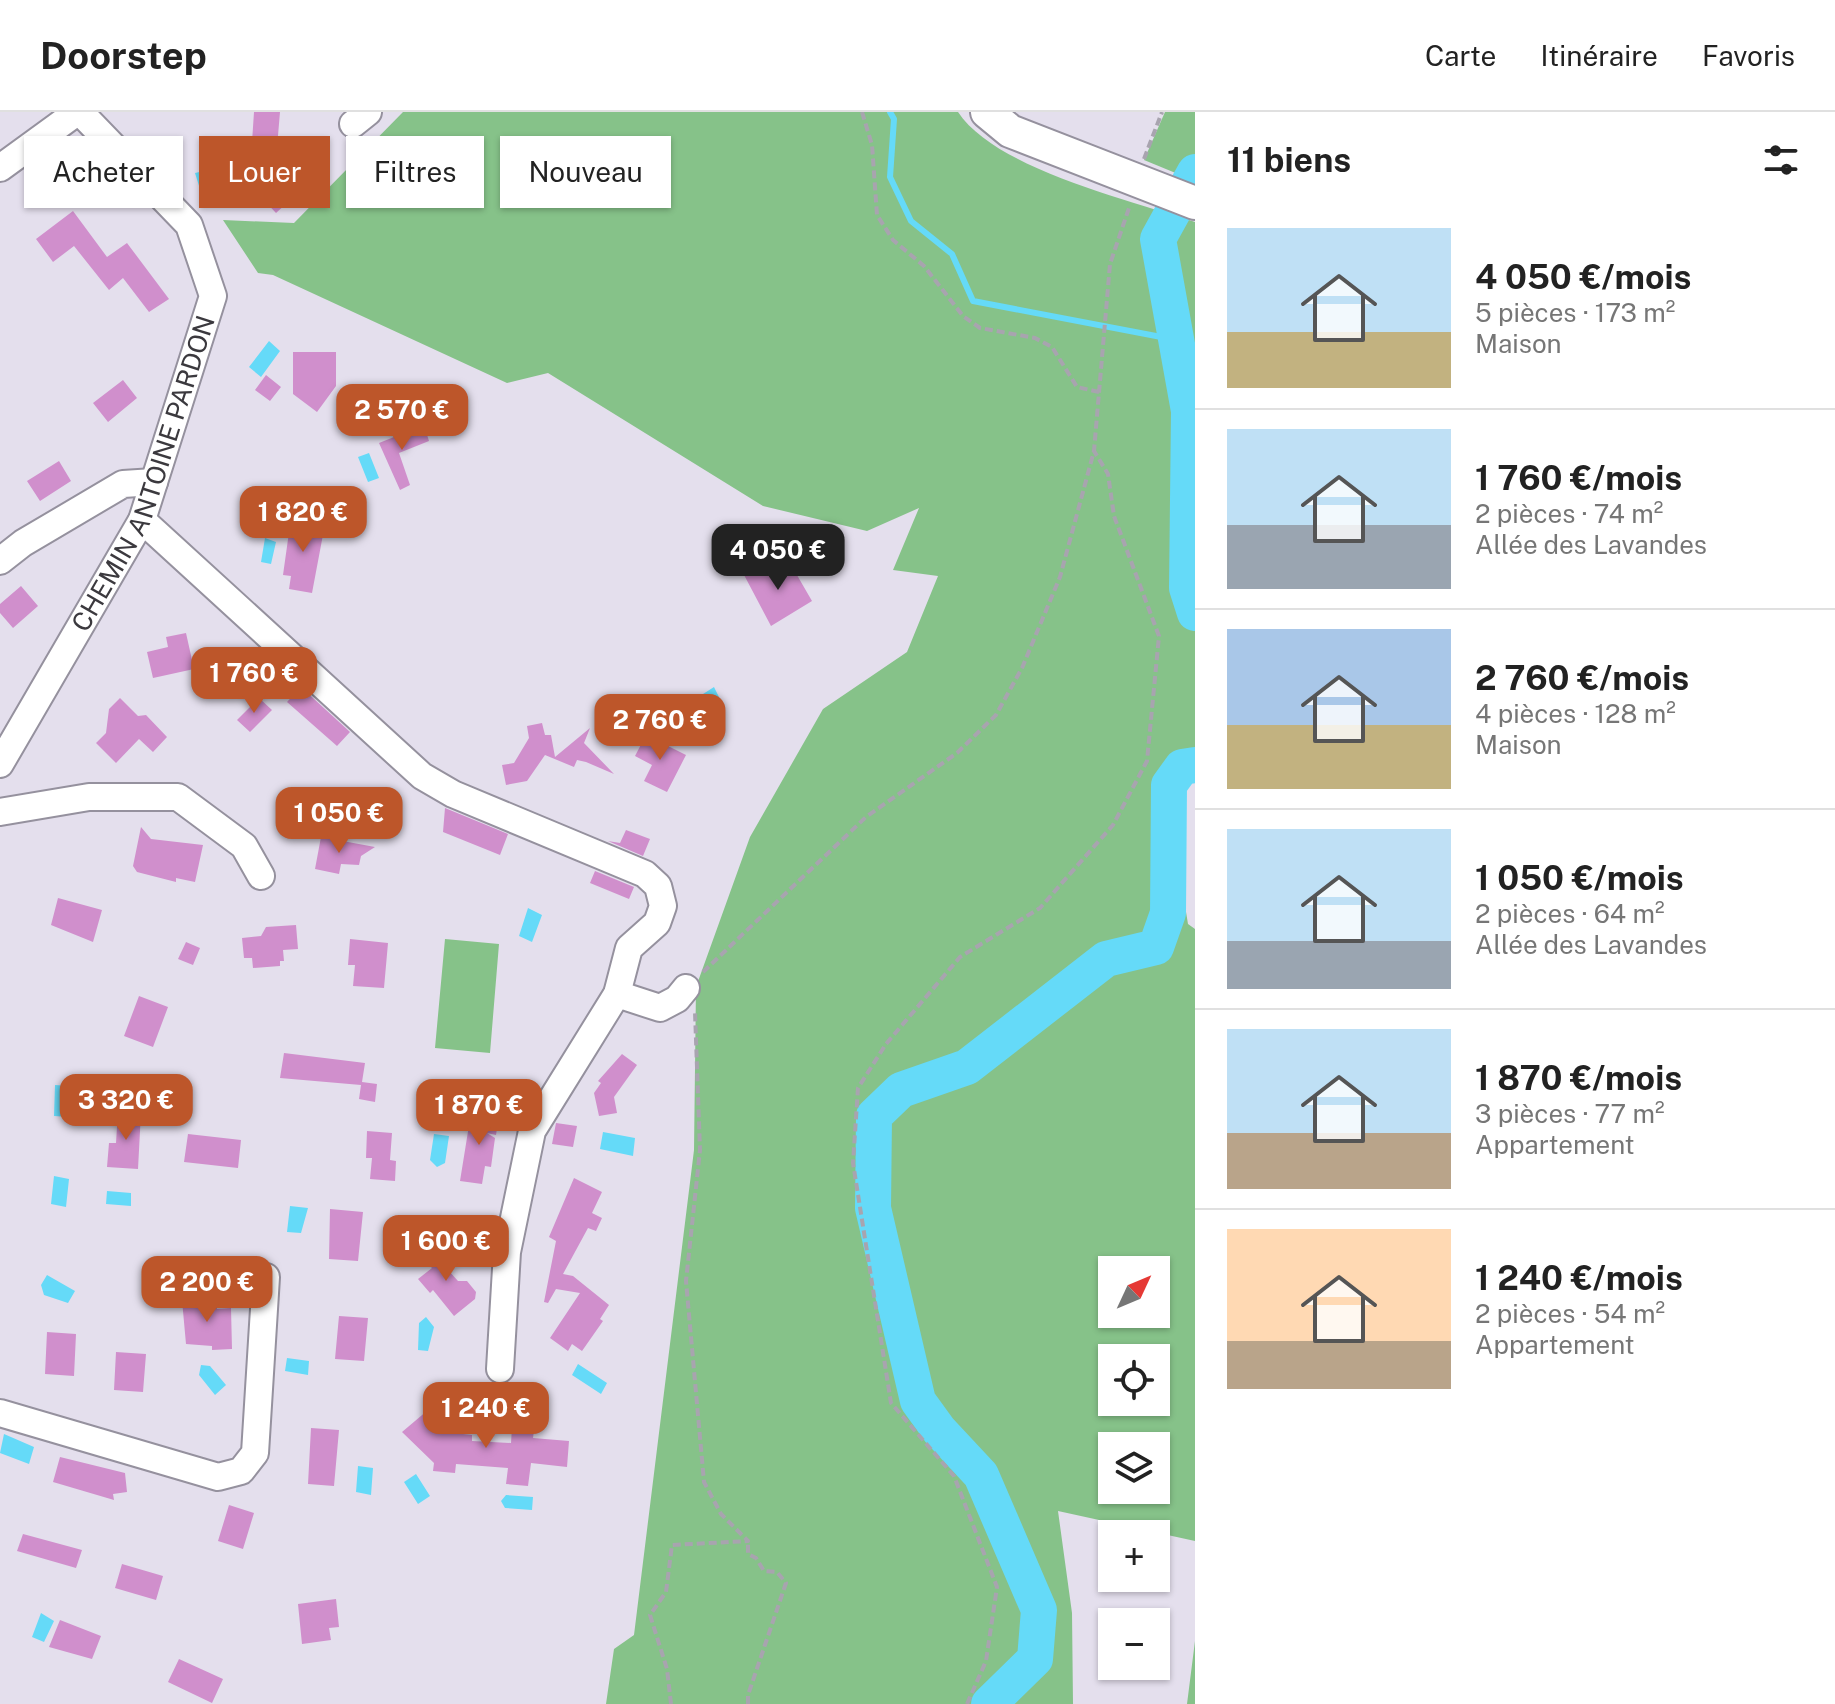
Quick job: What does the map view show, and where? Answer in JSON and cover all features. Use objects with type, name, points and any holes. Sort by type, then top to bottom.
[{"type":"main road","points":[[987,112],[1010,131],[1195,203]]},
{"type":"street","points":[[0,168],[47,120],[79,112]]},
{"type":"street","name":"CHEMIN ANTOINE PARDON","points":[[0,764],[142,520],[213,296],[189,225],[79,112]]},
{"type":"street","points":[[0,561],[23,543],[123,484],[154,482]]},
{"type":"street","points":[[142,520],[422,776],[453,794],[645,874],[658,886],[663,906],[657,923],[629,948],[617,994],[532,1131],[507,1252],[500,1369]]},
{"type":"street","points":[[0,812],[89,797],[178,797],[244,846],[261,876]]},
{"type":"street","points":[[617,994],[660,1008],[677,999],[686,988]]},
{"type":"street","points":[[0,1413],[218,1477],[241,1471],[255,1453],[266,1277]]},
{"type":"path","points":[[862,112],[872,145],[877,215],[893,240],[924,266],[963,316],[980,328],[1035,338],[1052,347],[1061,356],[1070,380],[1077,387],[1100,392]]},
{"type":"path","points":[[748,1704],[786,1583],[777,1572],[764,1571],[756,1558],[748,1554],[748,1541],[721,1514],[704,1482],[686,1281],[700,1150],[696,1016],[686,988],[866,817],[957,753],[996,715],[1022,668],[1060,577],[1094,451],[1106,340],[1110,264],[1143,184],[1162,112]]},
{"type":"path","points":[[967,1704],[986,1661],[997,1587],[954,1476],[891,1403],[853,1163],[858,1088],[886,1044],[960,957],[1040,908],[1113,825],[1147,761],[1159,636],[1114,516],[1108,474],[1094,451]]},
{"type":"path","points":[[671,1704],[667,1669],[650,1615],[666,1592],[672,1545],[748,1541]]},
{"type":"green space","points":[[403,112],[958,112],[976,132],[1032,166],[1101,193],[1195,222],[1195,763],[1166,790],[1188,924],[1195,929],[1195,1541],[1170,1536],[1170,1520],[1099,1520],[1058,1511],[1072,1613],[1073,1704],[606,1704],[614,1649],[634,1635],[694,1150],[696,987],[750,837],[823,709],[907,652],[938,576],[893,570],[919,508],[867,531],[763,506],[548,373],[507,383],[273,275],[258,273],[223,220],[294,223],[309,208],[330,208],[330,186],[346,170],[346,208],[484,208],[484,136],[379,136]]},
{"type":"green space","points":[[1165,112],[1195,112],[1195,181],[1144,160]]},
{"type":"green space","points":[[445,939],[499,944],[490,1053],[435,1048]]},
{"type":"green space","points":[[1195,1641],[1195,1704],[1187,1704]]},
{"type":"water","points":[[269,341],[280,351],[261,377],[249,367]]},
{"type":"water","points":[[369,453],[379,478],[368,482],[358,457]]},
{"type":"water","points":[[265,538],[276,542],[271,564],[261,562]]},
{"type":"water","points":[[714,687],[721,701],[700,713],[692,701]]},
{"type":"water","points":[[528,908],[542,915],[532,942],[519,936]]},
{"type":"water","points":[[55,1085],[70,1086],[69,1117],[54,1116]]},
{"type":"water","points":[[603,1132],[635,1138],[633,1156],[600,1149]]},
{"type":"water","points":[[434,1134],[449,1136],[445,1163],[437,1167],[430,1160]]},
{"type":"water","points":[[54,1176],[69,1179],[66,1207],[51,1204]]},
{"type":"water","points":[[107,1191],[131,1193],[131,1206],[106,1204]]},
{"type":"water","points":[[290,1206],[308,1208],[301,1233],[287,1232]]},
{"type":"water","points":[[47,1275],[75,1291],[68,1303],[44,1295],[41,1285]]},
{"type":"water","points":[[426,1317],[434,1327],[428,1351],[418,1350],[419,1323]]},
{"type":"water","points":[[287,1358],[309,1361],[308,1375],[285,1371]]},
{"type":"water","points":[[578,1364],[607,1383],[601,1394],[572,1375]]},
{"type":"water","points":[[201,1365],[210,1366],[226,1385],[215,1395],[199,1375]]},
{"type":"water","points":[[4,1434],[34,1447],[29,1464],[0,1453]]},
{"type":"water","points":[[358,1466],[373,1468],[371,1495],[356,1492]]},
{"type":"water","points":[[416,1474],[430,1496],[418,1504],[404,1482]]},
{"type":"water","points":[[506,1495],[533,1497],[532,1510],[505,1508],[501,1501]]},
{"type":"water","points":[[41,1613],[54,1621],[44,1642],[32,1637]]},
{"type":"building","points":[[254,112],[280,112],[278,136],[252,136]]},
{"type":"building","points":[[73,211],[107,257],[127,243],[169,299],[149,312],[123,278],[109,290],[74,246],[53,262],[36,239]]},
{"type":"building","points":[[293,352],[336,352],[336,386],[317,412],[293,394]]},
{"type":"building","points":[[266,375],[281,387],[270,401],[255,390]]},
{"type":"building","points":[[123,380],[137,398],[108,422],[93,403]]},
{"type":"building","points":[[424,425],[429,441],[399,453],[410,485],[400,490],[379,443]]},
{"type":"building","points":[[59,461],[71,481],[40,501],[27,481]]},
{"type":"building","points":[[291,518],[325,524],[312,593],[289,589],[291,576],[283,575]]},
{"type":"building","points":[[790,563],[812,601],[771,626],[743,573],[758,564],[765,575]]},
{"type":"building","points":[[21,586],[38,606],[13,628],[0,613],[0,604]]},
{"type":"building","points":[[186,633],[194,669],[153,678],[147,652],[168,647],[166,637]]},
{"type":"building","points":[[301,687],[350,732],[337,746],[287,702]]},
{"type":"building","points":[[120,698],[138,716],[146,715],[167,737],[153,752],[139,739],[116,763],[96,743],[106,733],[109,709]]},
{"type":"building","points":[[259,698],[272,710],[250,732],[237,720]]},
{"type":"building","points":[[542,723],[545,735],[551,735],[555,757],[590,728],[584,743],[614,774],[586,762],[577,760],[574,767],[545,755],[527,781],[506,785],[502,765],[514,763],[529,738],[527,726]]},
{"type":"building","points":[[646,735],[686,755],[667,792],[644,781],[652,765],[635,756]]},
{"type":"building","points":[[445,808],[508,834],[500,855],[443,832]]},
{"type":"building","points":[[141,827],[151,839],[203,845],[195,882],[176,878],[176,882],[137,872],[133,866]]},
{"type":"building","points":[[626,830],[650,839],[643,856],[608,841],[620,843]]},
{"type":"building","points":[[321,837],[375,847],[361,856],[359,865],[341,864],[339,874],[315,869]]},
{"type":"building","points":[[595,871],[634,887],[629,899],[590,883]]},
{"type":"building","points":[[58,898],[102,910],[93,942],[51,925]]},
{"type":"building","points":[[296,925],[298,949],[283,950],[284,961],[280,961],[280,966],[253,968],[252,958],[244,958],[242,938],[261,936],[266,927]]},
{"type":"building","points":[[350,939],[388,943],[384,988],[353,986],[355,965],[348,965]]},
{"type":"building","points":[[186,942],[200,948],[193,965],[178,959]]},
{"type":"building","points":[[139,996],[168,1007],[153,1047],[124,1036]]},
{"type":"building","points":[[284,1053],[365,1063],[362,1082],[377,1084],[375,1102],[359,1099],[361,1085],[280,1078]]},
{"type":"building","points":[[622,1054],[637,1065],[614,1097],[617,1113],[599,1116],[594,1093],[601,1083],[598,1081]]},
{"type":"building","points":[[118,1111],[141,1112],[138,1169],[107,1167],[109,1143],[116,1143]]},
{"type":"building","points":[[471,1113],[499,1116],[496,1135],[487,1133],[495,1138],[491,1167],[485,1166],[482,1184],[460,1181]]},
{"type":"building","points":[[556,1123],[577,1126],[573,1147],[552,1144]]},
{"type":"building","points":[[367,1131],[392,1133],[390,1160],[396,1161],[395,1181],[370,1179],[372,1158],[366,1158]]},
{"type":"building","points":[[188,1134],[241,1140],[238,1168],[184,1162]]},
{"type":"building","points":[[574,1178],[602,1192],[592,1213],[602,1218],[596,1231],[588,1228],[563,1274],[573,1276],[609,1305],[600,1319],[603,1321],[582,1351],[572,1344],[568,1351],[550,1338],[580,1293],[556,1289],[548,1303],[544,1302],[556,1241],[549,1237]]},
{"type":"building","points":[[330,1209],[363,1212],[358,1261],[329,1259]]},
{"type":"building","points":[[416,1252],[451,1253],[449,1271],[458,1281],[467,1281],[476,1292],[475,1299],[454,1316],[433,1290],[430,1293],[418,1279],[432,1268]]},
{"type":"building","points":[[217,1298],[217,1309],[231,1308],[232,1349],[212,1350],[212,1346],[186,1344],[182,1300]]},
{"type":"building","points":[[339,1316],[368,1318],[364,1361],[335,1359]]},
{"type":"building","points":[[47,1332],[76,1334],[74,1376],[45,1374]]},
{"type":"building","points":[[116,1352],[146,1354],[143,1392],[114,1390]]},
{"type":"building","points":[[428,1410],[445,1432],[472,1435],[472,1441],[511,1443],[512,1427],[534,1430],[533,1438],[569,1441],[567,1467],[531,1463],[528,1486],[506,1484],[508,1468],[456,1464],[455,1473],[433,1471],[434,1463],[402,1432]]},
{"type":"building","points":[[311,1428],[339,1430],[334,1486],[308,1484]]},
{"type":"building","points":[[60,1457],[125,1473],[127,1492],[113,1494],[114,1500],[53,1482]]},
{"type":"building","points":[[229,1505],[254,1513],[243,1549],[218,1541]]},
{"type":"building","points":[[23,1534],[82,1550],[76,1568],[17,1551]]},
{"type":"building","points":[[122,1564],[163,1576],[156,1600],[115,1588]]},
{"type":"building","points":[[336,1599],[339,1627],[329,1628],[331,1640],[302,1644],[298,1604]]},
{"type":"building","points":[[60,1620],[101,1636],[92,1659],[49,1647]]},
{"type":"building","points":[[179,1659],[223,1679],[212,1703],[168,1682]]},
{"type":"waterway","points":[[890,112],[894,119],[890,177],[911,221],[952,254],[973,301],[1177,340]]},
{"type":"waterway","points":[[1195,172],[1158,239],[1189,411],[1187,588],[1195,613]]},
{"type":"waterway","points":[[989,1704],[1035,1659],[1039,1610],[981,1475],[939,1430],[918,1401],[873,1208],[874,1116],[901,1090],[967,1067],[1106,959],[1156,947],[1168,913],[1169,785],[1182,767],[1195,765]]}]
